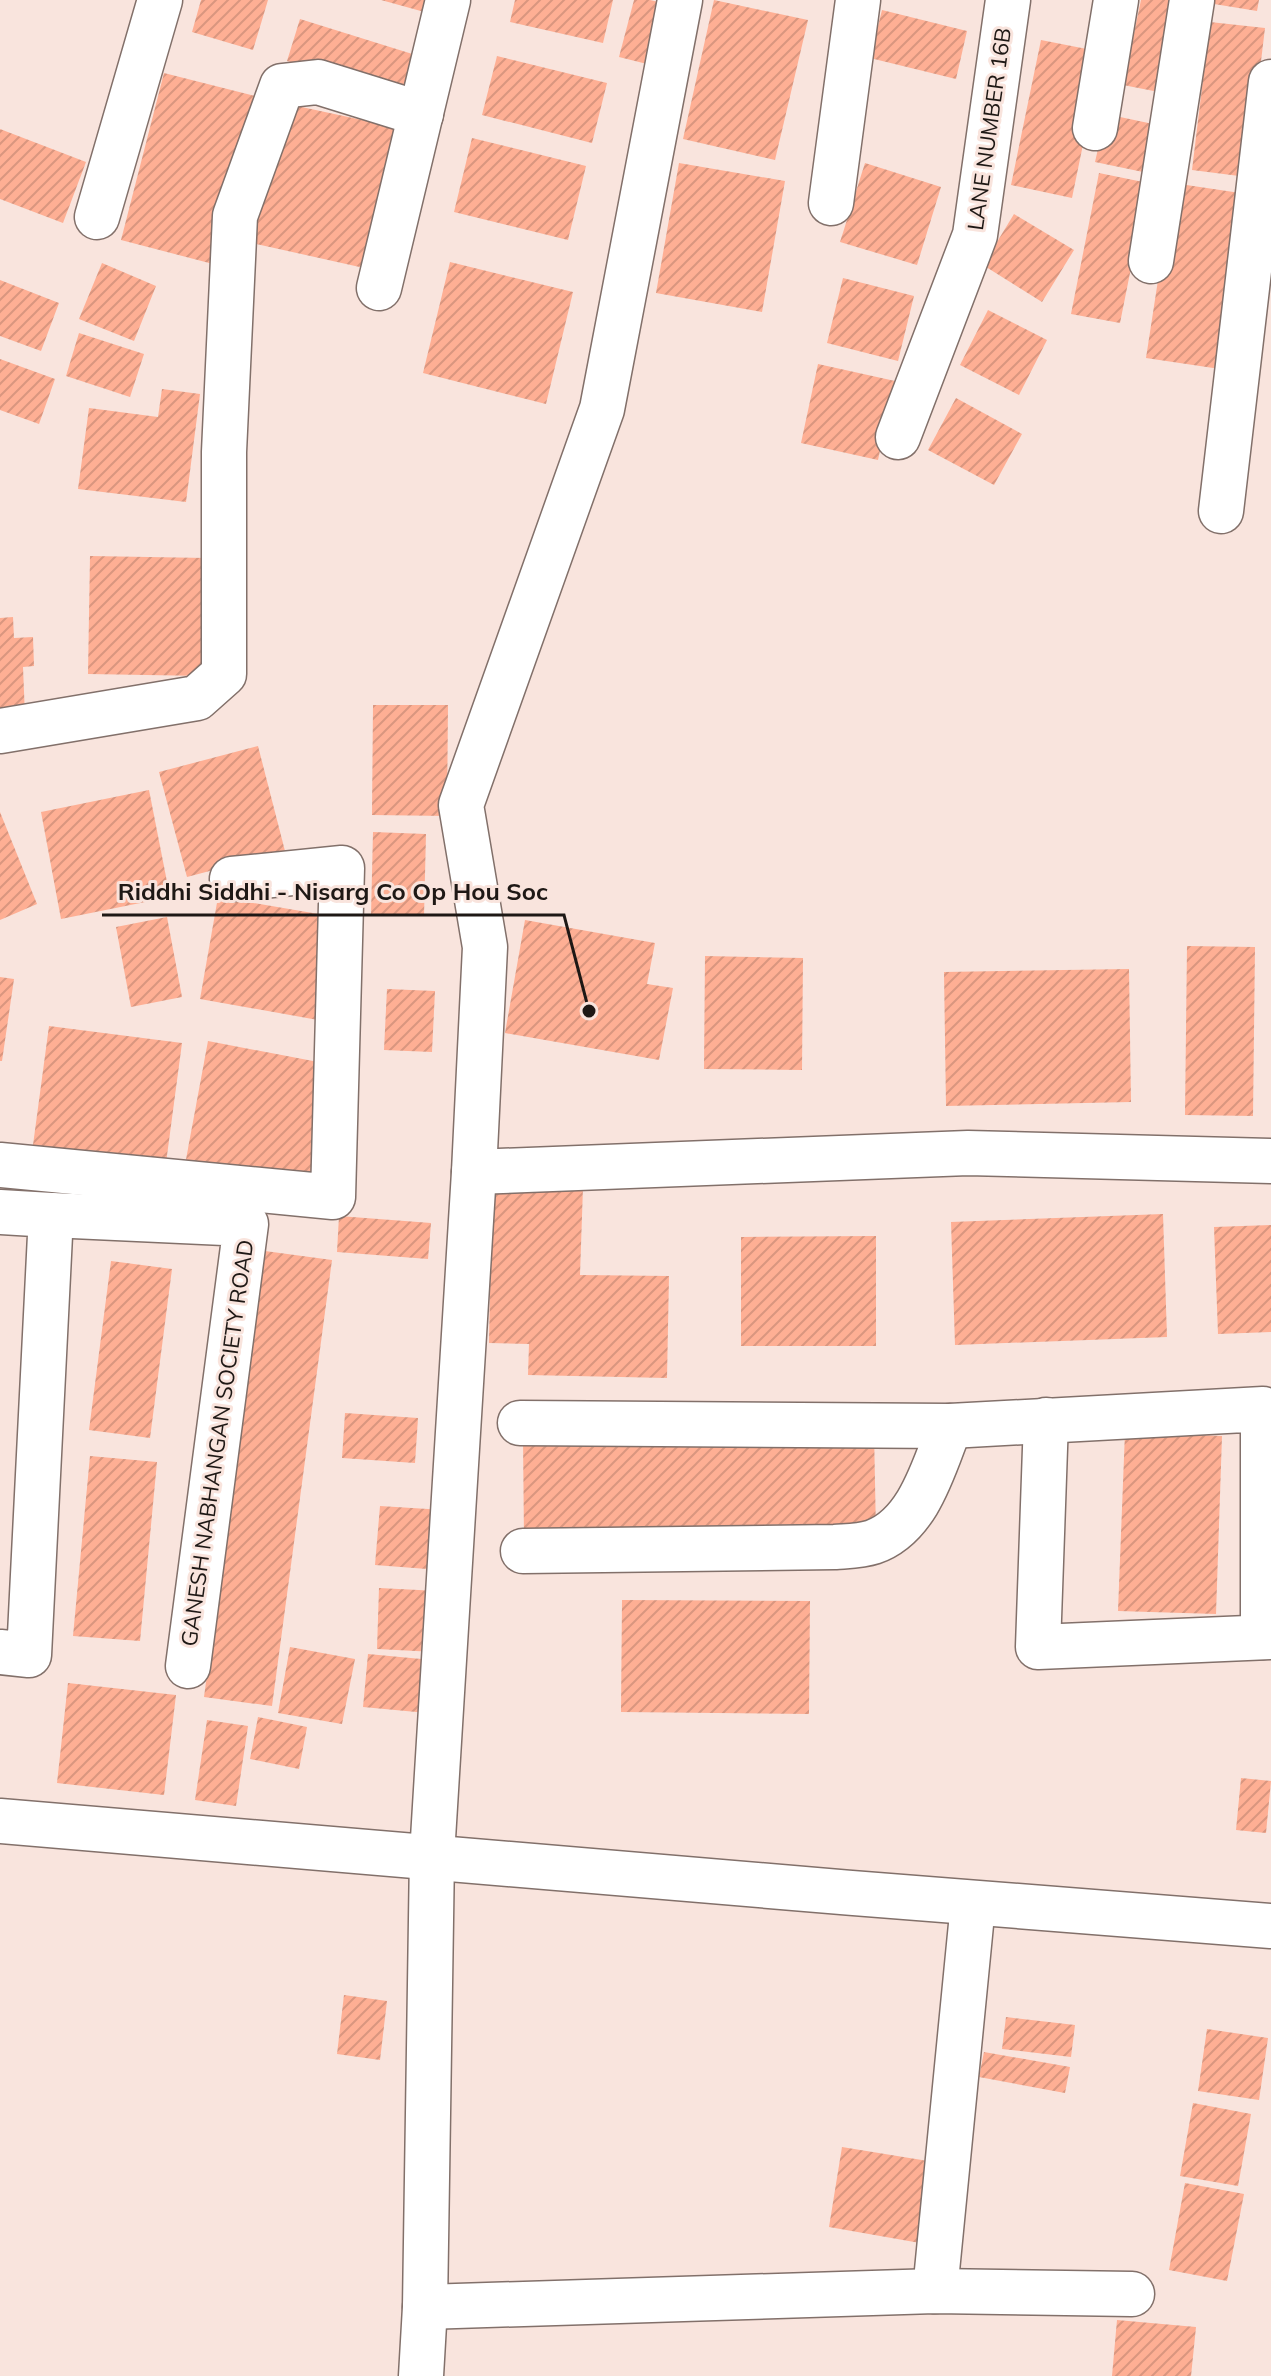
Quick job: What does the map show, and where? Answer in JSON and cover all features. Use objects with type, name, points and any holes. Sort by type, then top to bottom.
[{"type":"street","points":[[97,217],[160,0]]},
{"type":"street","points":[[379,288],[448,0]]},
{"type":"street","points":[[421,2376],[425,2307],[432,1855],[485,947],[461,805],[602,409],[680,0]]},
{"type":"street","points":[[831,203],[858,0]]},
{"type":"street","name":"LANE NUMBER 16B","points":[[898,437],[975,235],[1008,0]]},
{"type":"street","points":[[1095,128],[1116,0]]},
{"type":"street","points":[[1151,261],[1192,0]]},
{"type":"street","points":[[0,731],[197,698],[224,674],[224,452],[235,216],[282,86],[318,82],[421,114]]},
{"type":"street","points":[[1221,511],[1271,82]]},
{"type":"street","points":[[0,1165],[333,1197],[342,868],[232,879]]},
{"type":"street","points":[[474,1172],[968,1153],[1271,1161]]},
{"type":"street","name":"GANESH NABHANGAN SOCIETY ROAD","points":[[0,1212],[246,1224],[188,1666]]},
{"type":"street","points":[[0,1652],[29,1655],[51,1215]]},
{"type":"street","points":[[520,1423],[950,1426],[1046,1420],[1263,1409],[1267,1637],[1038,1647],[1046,1420]]},
{"type":"street","points":[[523,1551],[835,1547],[873,1542],[898,1527],[923,1494],[950,1426]]},
{"type":"street","points":[[0,1821],[432,1855],[973,1904],[1271,1926]]},
{"type":"street","points":[[935,2291],[973,1904]]},
{"type":"street","points":[[425,2307],[935,2291],[1132,2294]]},
{"type":"building","points":[[201,0],[268,0],[253,50],[192,32]]},
{"type":"building","points":[[381,0],[431,0],[428,13]]},
{"type":"building","points":[[515,0],[613,0],[603,43],[510,22]]},
{"type":"building","points":[[634,0],[667,4],[651,65],[619,57]]},
{"type":"building","points":[[714,0],[808,20],[775,160],[683,139]]},
{"type":"building","points":[[1141,0],[1183,0],[1164,93],[1123,85]]},
{"type":"building","points":[[1209,0],[1259,0],[1257,11],[1208,3]]},
{"type":"building","points":[[882,10],[967,31],[956,79],[870,58]]},
{"type":"building","points":[[300,19],[422,57],[410,99],[287,61]]},
{"type":"building","points":[[1210,22],[1265,28],[1247,177],[1192,170]]},
{"type":"building","points":[[1041,40],[1102,52],[1072,198],[1011,185]]},
{"type":"building","points":[[497,56],[607,83],[592,143],[482,115]]},
{"type":"building","points":[[164,73],[255,96],[213,264],[121,240]]},
{"type":"building","points":[[283,103],[404,129],[373,270],[252,243]]},
{"type":"building","points":[[1106,114],[1153,124],[1143,172],[1095,162]]},
{"type":"building","points":[[0,129],[86,162],[63,223],[0,199]]},
{"type":"building","points":[[472,138],[586,166],[568,240],[454,212]]},
{"type":"building","points":[[679,163],[785,181],[762,312],[656,293]]},
{"type":"building","points":[[865,163],[941,187],[917,265],[840,242]]},
{"type":"building","points":[[1099,173],[1148,183],[1120,323],[1071,314]]},
{"type":"building","points":[[1173,183],[1247,194],[1220,369],[1146,358]]},
{"type":"building","points":[[1014,214],[1074,250],[1042,302],[983,265]]},
{"type":"building","points":[[450,262],[573,292],[546,404],[423,373]]},
{"type":"building","points":[[102,263],[156,286],[134,341],[79,319]]},
{"type":"building","points":[[843,278],[914,296],[898,361],[827,343]]},
{"type":"building","points":[[0,280],[59,303],[41,351],[0,336]]},
{"type":"building","points":[[988,310],[1047,340],[1019,395],[960,365]]},
{"type":"building","points":[[79,333],[144,354],[130,397],[66,376]]},
{"type":"building","points":[[0,359],[55,379],[39,424],[0,410]]},
{"type":"building","points":[[818,364],[895,381],[878,460],[801,443]]},
{"type":"building","points":[[162,389],[200,394],[186,502],[78,489],[89,408],[158,417]]},
{"type":"building","points":[[956,398],[1022,434],[994,485],[928,450]]},
{"type":"building","points":[[90,556],[207,558],[205,676],[88,674]]},
{"type":"building","points":[[13,617],[14,638],[33,637],[34,666],[23,667],[25,716],[0,717],[0,618]]},
{"type":"building","points":[[373,705],[448,705],[447,816],[372,815]]},
{"type":"building","points":[[258,746],[285,851],[187,877],[159,772]]},
{"type":"building","points":[[149,790],[170,897],[61,919],[41,812]]},
{"type":"building","points":[[0,812],[37,904],[0,920]]},
{"type":"building","points":[[373,832],[426,834],[424,916],[371,915]]},
{"type":"building","points":[[218,897],[336,917],[318,1020],[200,999]]},
{"type":"building","points":[[167,917],[182,997],[131,1007],[116,927]]},
{"type":"building","points":[[525,920],[655,943],[647,984],[673,988],[659,1060],[505,1033]]},
{"type":"building","points":[[1187,946],[1255,947],[1253,1116],[1185,1115]]},
{"type":"building","points":[[705,956],[803,958],[802,1070],[704,1069]]},
{"type":"building","points":[[1129,969],[1131,1102],[946,1106],[944,972]]},
{"type":"building","points":[[0,977],[14,979],[2,1061],[0,1061]]},
{"type":"building","points":[[387,989],[435,991],[432,1052],[384,1050]]},
{"type":"building","points":[[49,1026],[182,1043],[166,1163],[33,1145]]},
{"type":"building","points":[[208,1041],[334,1065],[310,1193],[184,1170]]},
{"type":"building","points":[[492,1185],[583,1187],[580,1275],[669,1276],[667,1378],[528,1375],[529,1344],[489,1343]]},
{"type":"building","points":[[1163,1214],[1167,1337],[955,1345],[951,1222]]},
{"type":"building","points":[[339,1216],[431,1223],[428,1259],[337,1252]]},
{"type":"building","points":[[1271,1225],[1271,1332],[1218,1334],[1214,1227]]},
{"type":"building","points":[[876,1236],[876,1346],[741,1346],[741,1237]]},
{"type":"building","points":[[265,1251],[332,1260],[272,1706],[204,1697]]},
{"type":"building","points":[[111,1261],[172,1269],[150,1438],[89,1430]]},
{"type":"building","points":[[345,1413],[418,1418],[415,1463],[342,1458]]},
{"type":"building","points":[[874,1431],[876,1533],[831,1534],[831,1524],[570,1528],[524,1540],[523,1438]]},
{"type":"building","points":[[1125,1432],[1222,1436],[1216,1614],[1118,1611]]},
{"type":"building","points":[[90,1456],[157,1462],[140,1641],[73,1636]]},
{"type":"building","points":[[380,1506],[444,1510],[440,1570],[375,1565]]},
{"type":"building","points":[[379,1588],[438,1591],[435,1652],[377,1649]]},
{"type":"building","points":[[622,1600],[810,1601],[809,1714],[621,1712]]},
{"type":"building","points":[[290,1647],[355,1659],[342,1724],[278,1713]]},
{"type":"building","points":[[368,1654],[432,1660],[427,1713],[363,1707]]},
{"type":"building","points":[[68,1683],[176,1695],[164,1795],[57,1783]]},
{"type":"building","points":[[258,1717],[307,1727],[299,1769],[250,1759]]},
{"type":"building","points":[[207,1720],[248,1726],[236,1806],[195,1800]]},
{"type":"building","points":[[1241,1778],[1271,1781],[1266,1833],[1236,1830]]},
{"type":"building","points":[[344,1995],[387,2001],[380,2060],[337,2054]]},
{"type":"building","points":[[1006,2017],[1075,2025],[1071,2057],[1002,2049]]},
{"type":"building","points":[[1207,2029],[1268,2038],[1259,2100],[1198,2091]]},
{"type":"building","points":[[984,2052],[1070,2067],[1065,2093],[979,2077]]},
{"type":"building","points":[[1193,2103],[1251,2114],[1238,2186],[1180,2176]]},
{"type":"building","points":[[842,2147],[934,2162],[920,2243],[829,2227]]},
{"type":"building","points":[[1185,2183],[1244,2194],[1227,2281],[1169,2270]]},
{"type":"building","points":[[1117,2320],[1196,2327],[1191,2376],[1112,2376]]},
{"type":"place","name":"Riddhi Siddhi - Nisarg Co Op Hou Soc","points":[[589,1011]]}]
